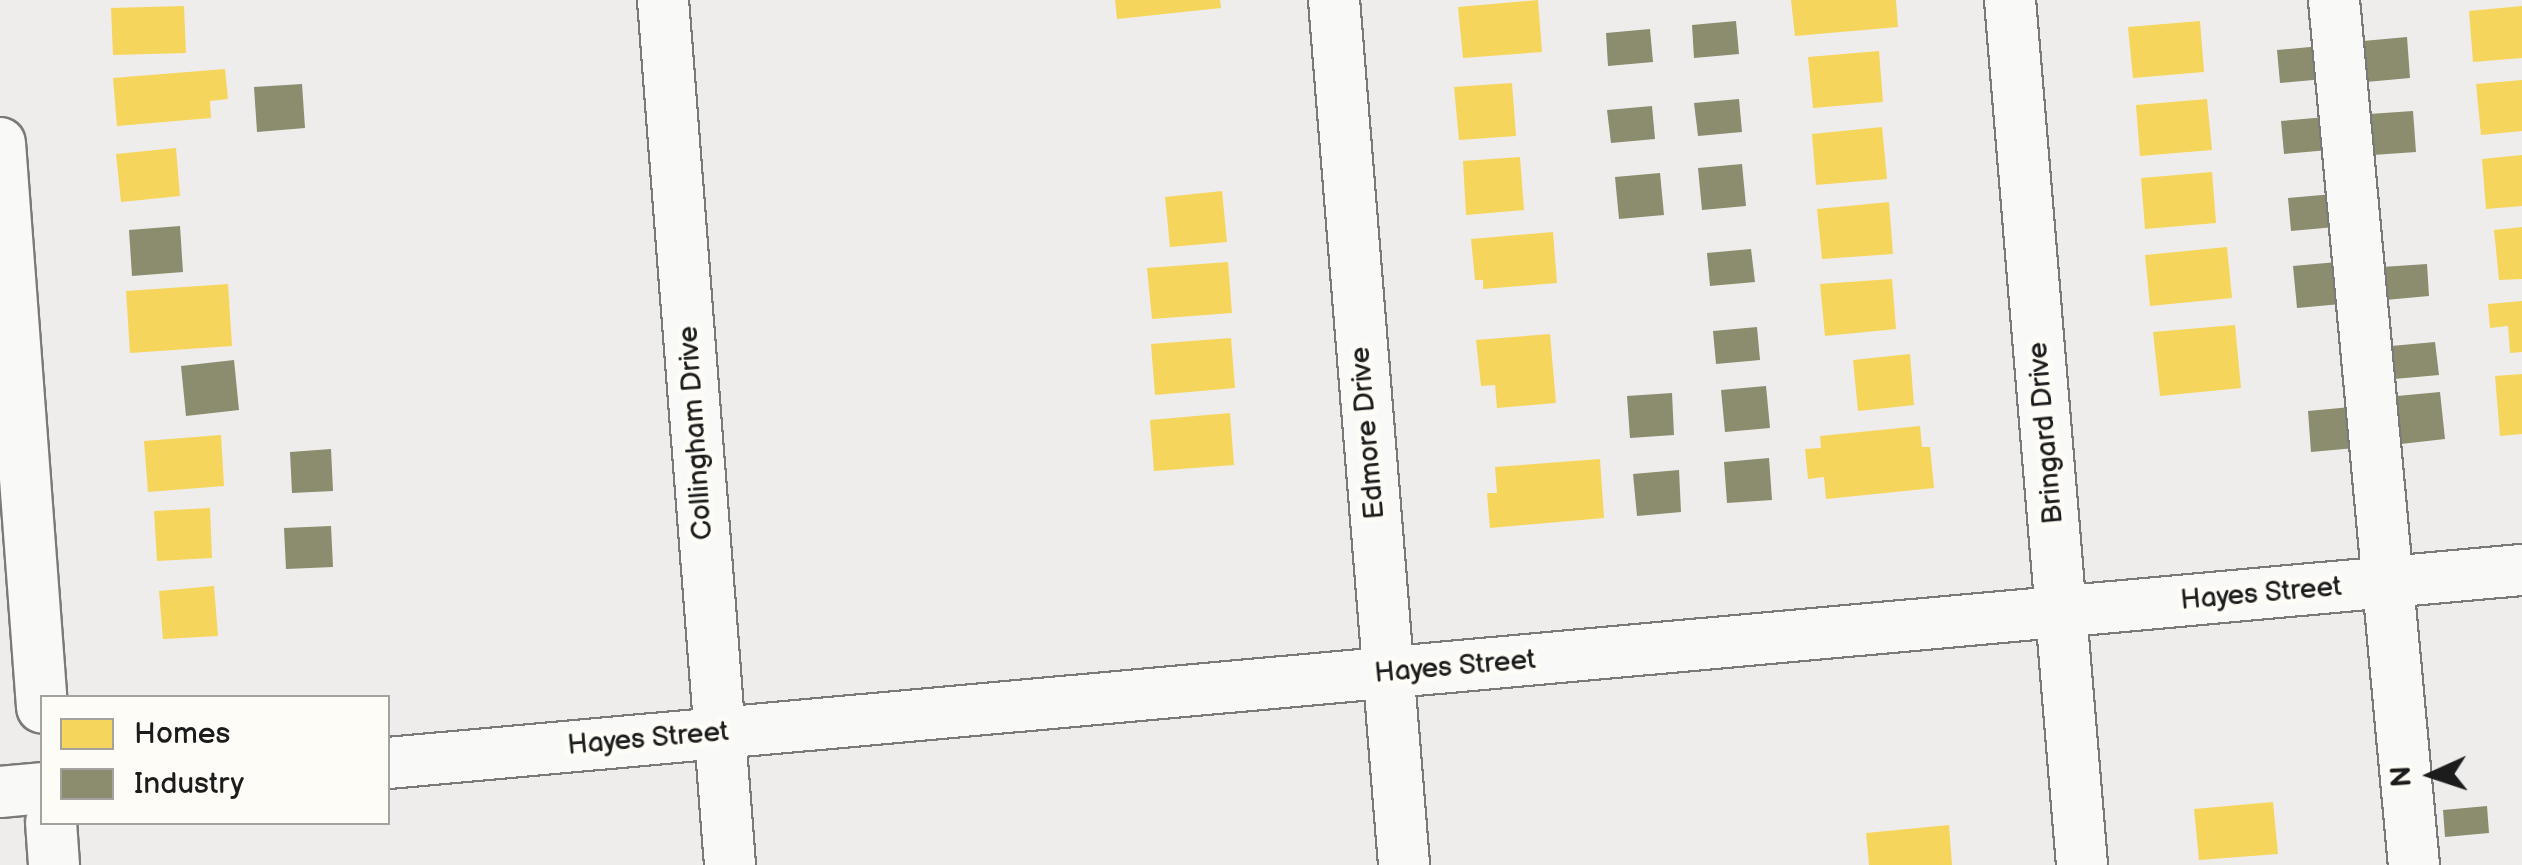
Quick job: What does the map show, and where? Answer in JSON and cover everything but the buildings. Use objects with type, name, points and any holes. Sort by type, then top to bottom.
[{"type":"street","name":"Collingham Drive","points":[[663,0],[730,865]]},
{"type":"street","name":"Edmore Drive","points":[[1334,0],[1404,865]]},
{"type":"street","name":"Bringard Drive","points":[[2010,0],[2082,865]]},
{"type":"street","points":[[2334,0],[2414,865]]},
{"type":"street","points":[[0,143],[41,695]]},
{"type":"street","name":"Hayes Street","points":[[390,763],[2522,570]]},
{"type":"street","points":[[0,792],[40,788]]},
{"type":"street","points":[[51,825],[54,865]]}]
